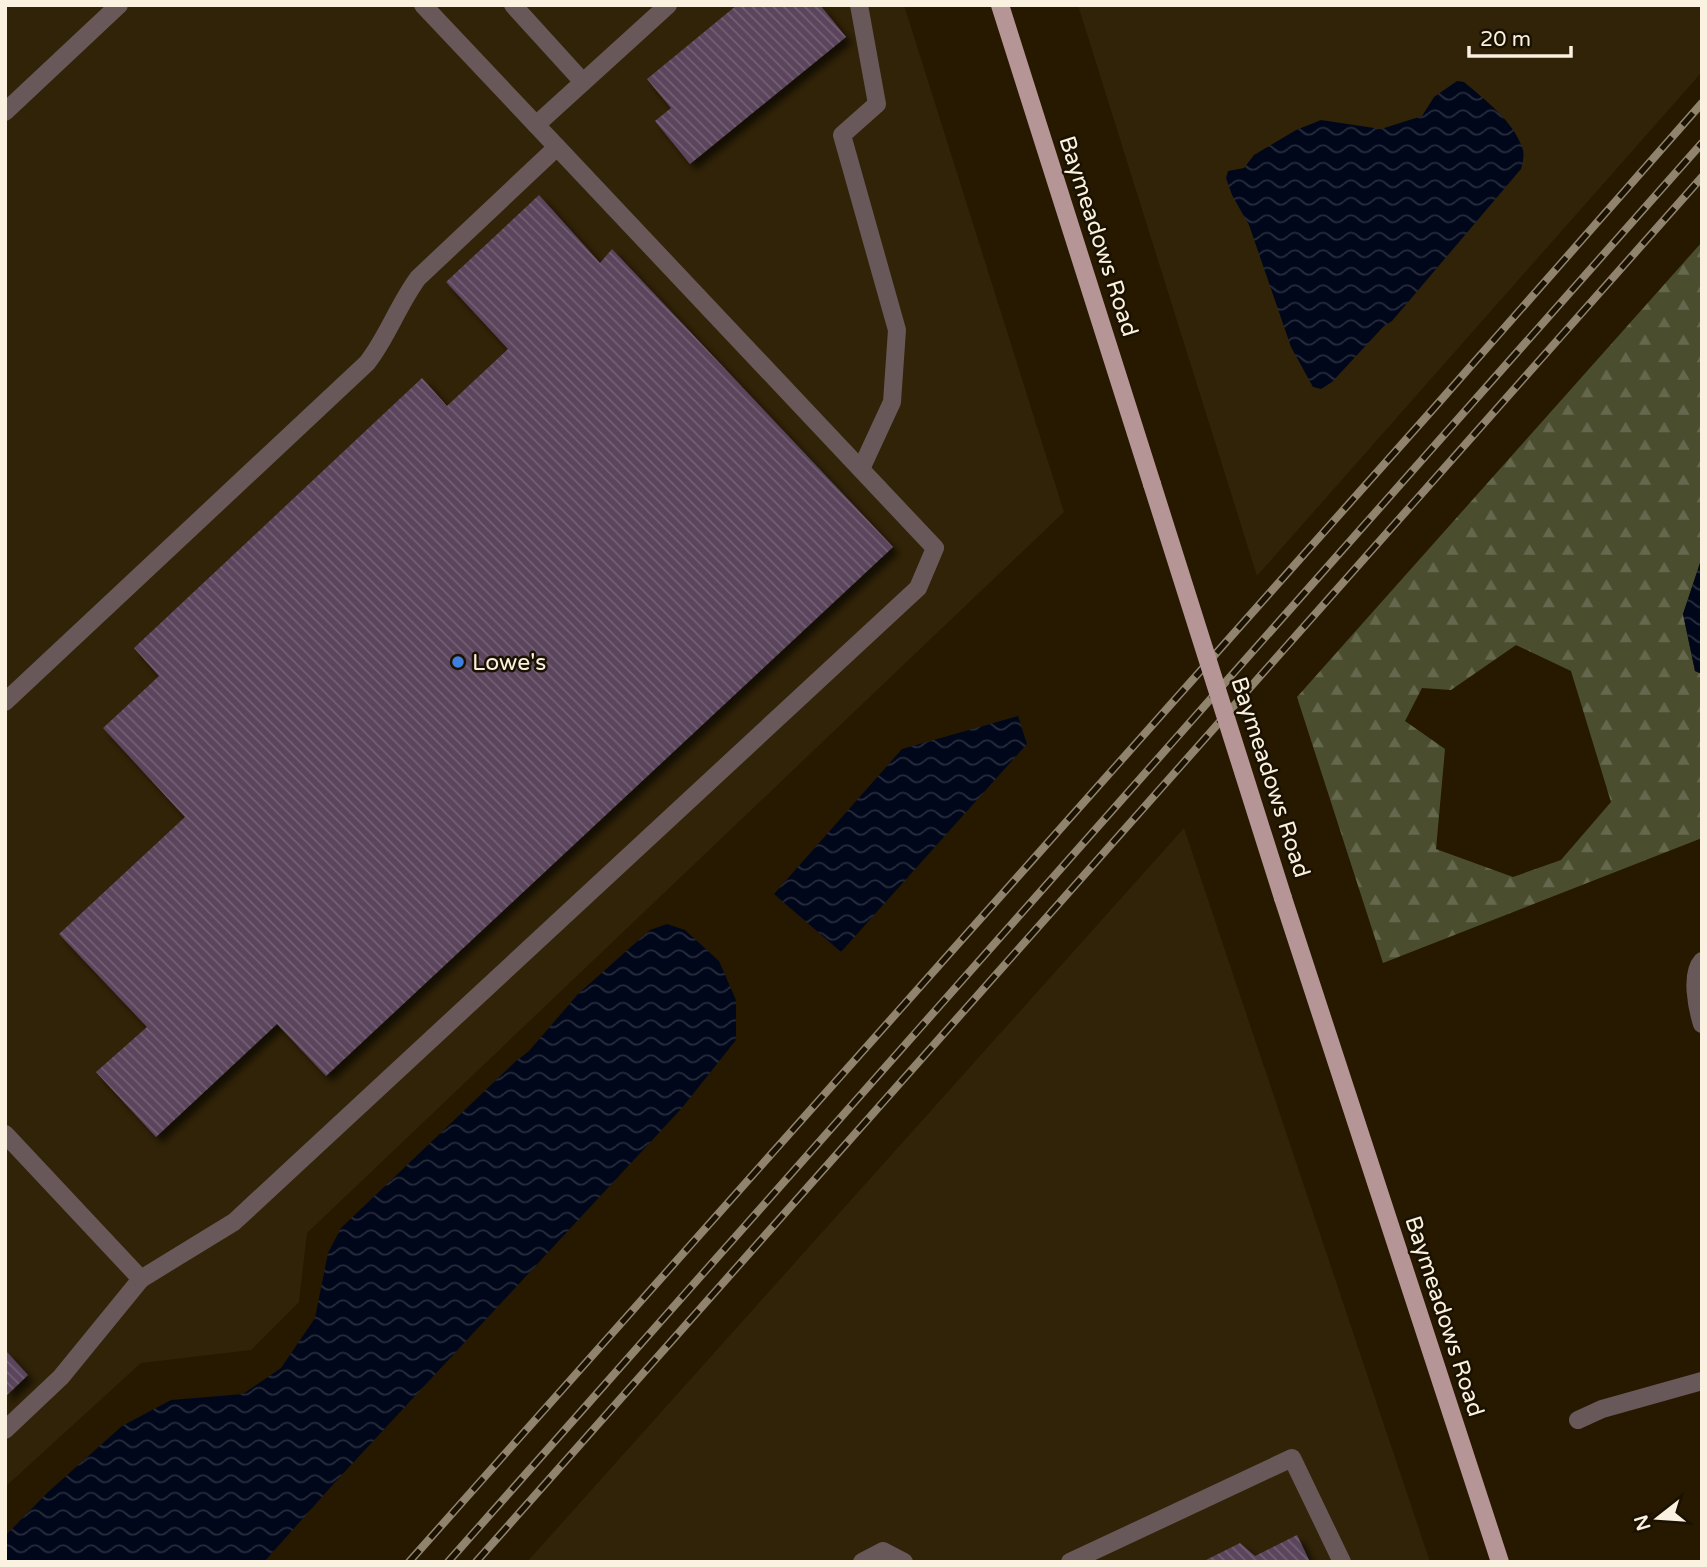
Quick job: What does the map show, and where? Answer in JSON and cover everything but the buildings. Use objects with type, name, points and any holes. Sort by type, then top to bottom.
[{"type":"main road","name":"Baymeadows Road","points":[[999,5],[1283,898],[1500,1562]]},
{"type":"street","points":[[5,112],[119,5]]},
{"type":"street","points":[[5,1430],[61,1377],[141,1279],[234,1222],[918,588],[935,548],[423,5]]},
{"type":"street","points":[[536,125],[668,5]]},
{"type":"street","points":[[859,5],[877,104],[842,135],[897,330],[892,402],[861,469]]},
{"type":"street","points":[[517,7],[583,82]]},
{"type":"street","points":[[5,702],[366,363],[376,351],[403,299],[418,278],[557,147]]},
{"type":"street","points":[[1702,961],[1697,966],[1696,990],[1702,1024]]},
{"type":"street","points":[[5,1134],[141,1279]]},
{"type":"street","points":[[1578,1420],[1602,1409],[1702,1381]]},
{"type":"street","points":[[1070,1562],[1292,1458],[1342,1562]]},
{"type":"street","points":[[862,1562],[883,1551],[904,1562]]},
{"type":"shaded area","points":[[5,5],[904,5],[1064,512],[307,1233],[299,1302],[251,1350],[141,1363],[5,1487]]},
{"type":"shaded area","points":[[1078,5],[1702,5],[1702,72],[1257,576]]},
{"type":"shaded area","points":[[1184,828],[1430,1562],[527,1562]]},
{"type":"green space","points":[[1702,242],[1702,557],[1683,614],[1695,671],[1702,674],[1702,838],[1383,963],[1297,697]],"holes":[[[1516,645],[1571,671],[1611,802],[1561,860],[1513,877],[1436,849],[1445,749],[1405,721],[1422,688],[1451,690]]]},
{"type":"water","points":[[1457,81],[1464,82],[1512,128],[1523,150],[1521,169],[1392,321],[1384,326],[1332,382],[1321,389],[1313,387],[1291,347],[1249,225],[1232,195],[1226,178],[1228,171],[1244,168],[1254,155],[1296,130],[1321,120],[1381,129],[1422,116],[1434,97]]},
{"type":"water","points":[[1702,557],[1702,674],[1695,671],[1683,614]]},
{"type":"water","points":[[1018,716],[1027,744],[841,952],[774,894],[902,749]]},
{"type":"water","points":[[667,924],[685,930],[719,961],[736,1000],[736,1040],[682,1108],[264,1562],[5,1562],[5,1536],[47,1493],[122,1426],[171,1400],[243,1394],[281,1368],[315,1318],[328,1253],[341,1228],[529,1051],[578,994],[650,930]]},
{"type":"railway","points":[[409,1562],[1702,103]]},
{"type":"railway","points":[[448,1562],[1702,143]]},
{"type":"railway","points":[[476,1562],[1702,177]]},
{"type":"place","name":"Lowe's","points":[[458,662]]}]
